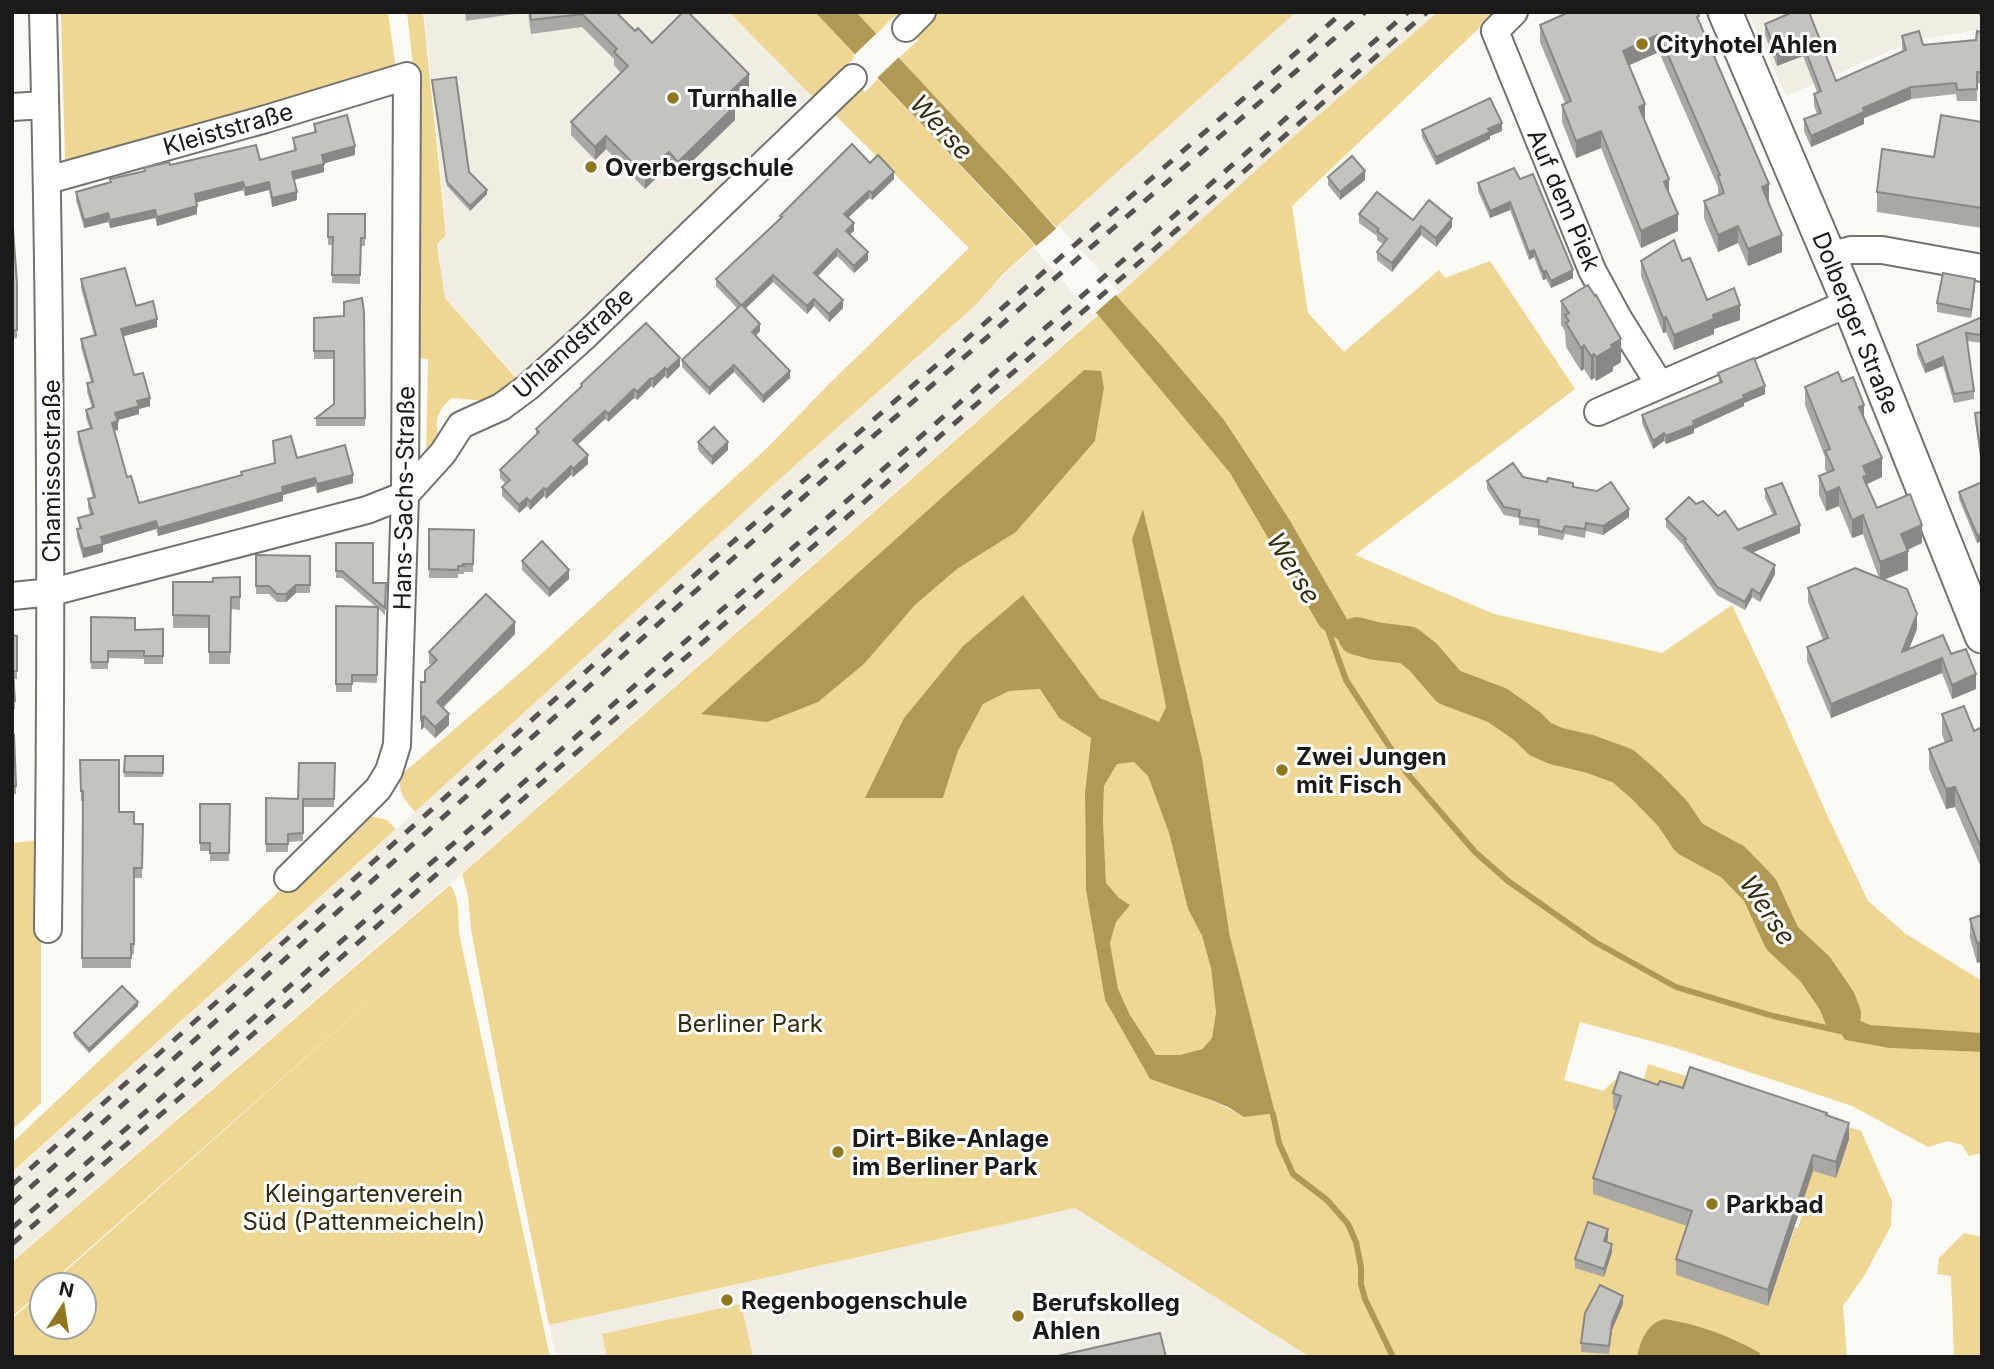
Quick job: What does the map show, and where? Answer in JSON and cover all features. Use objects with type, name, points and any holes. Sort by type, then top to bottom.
[{"type":"street","name":"Chamissostraße","points":[[43,12],[48,180],[52,592],[48,929]]},
{"type":"street","name":"Auf dem Piek","points":[[1514,12],[1495,31],[1592,270],[1660,385]]},
{"type":"street","name":"Dolberger Straße","points":[[1725,12],[1849,303],[1982,636]]},
{"type":"street","name":"Kleiststraße","points":[[48,180],[407,76]]},
{"type":"street","name":"Hans-Sachs-Straße","points":[[288,878],[378,789],[389,771],[397,745],[405,495],[407,76]]},
{"type":"street","name":"Uhlandstraße","points":[[12,596],[52,592],[367,510],[405,495],[443,453],[461,425],[501,407],[528,387],[586,335],[853,78]]},
{"type":"street","points":[[12,107],[46,104]]},
{"type":"street","points":[[1828,256],[1851,250],[1882,250],[1982,268]]},
{"type":"street","points":[[1598,412],[1849,303]]},
{"type":"shaded area","name":"Overbergschule","points":[[424,12],[729,12],[815,99],[518,379],[445,297],[438,246],[447,235]]},
{"type":"shaded area","points":[[1296,12],[1438,12],[1285,144],[1101,311],[455,879],[12,1261],[12,1173],[399,827],[789,471],[978,304],[1002,276]]},
{"type":"shaded area","points":[[1748,12],[1982,12],[1982,29],[1919,40],[1901,46],[1786,96]]},
{"type":"shaded area","name":"Berufskolleg Ahlen","points":[[1075,1208],[1310,1357],[556,1357],[549,1325]]},
{"type":"green space","points":[[61,12],[388,12],[396,69],[65,161]]},
{"type":"green space","points":[[407,12],[423,12],[446,235],[437,245],[445,298],[517,379],[488,401],[452,398],[438,417],[437,428],[441,439],[426,458],[428,359],[415,358],[415,83]]},
{"type":"green space","points":[[729,12],[910,12],[900,21],[894,16],[815,99]]},
{"type":"green space","points":[[935,12],[1296,12],[1056,227],[898,59],[918,40],[913,34]]},
{"type":"green space","name":"Berliner Park","points":[[1438,12],[1496,12],[1292,206],[1308,313],[1344,352],[1439,270],[1445,278],[1490,261],[1575,389],[1355,555],[1494,614],[1662,653],[1732,605],[1868,901],[1906,934],[1982,981],[1982,1033],[1870,1026],[1861,1021],[1843,997],[1816,971],[1834,1022],[1845,1040],[1889,1048],[1982,1052],[1982,1153],[1969,1156],[1962,1145],[1948,1141],[1928,1147],[1852,1106],[1673,1047],[1580,1022],[1564,1080],[1603,1091],[1617,1078],[1642,1085],[1648,1064],[1861,1131],[1892,1201],[1891,1226],[1864,1276],[1843,1306],[1847,1357],[1759,1357],[1759,1353],[1725,1336],[1702,1327],[1665,1319],[1639,1347],[1637,1357],[1310,1357],[1075,1208],[549,1325],[462,874],[1098,315],[1230,473],[1320,627],[1405,644],[1359,630],[1350,624],[1289,519],[1159,343],[1117,296],[1285,144]],"holes":[[[1084,370],[1104,388],[1095,441],[1016,532],[957,569],[915,605],[865,663],[862,570]],[[1143,510],[1202,758],[1230,937],[1244,1117],[1210,1100],[1150,1079],[1105,1000],[1086,890],[1085,793],[1091,737],[1059,718],[1040,689],[1009,691],[983,704],[958,751],[943,798],[866,798],[904,718],[963,646],[1023,596],[1100,698],[1159,723],[1166,707],[1132,539]],[[1683,1105],[1802,1215],[1798,1228],[1795,1227],[1768,1306],[1692,1227]]]},
{"type":"green space","points":[[878,79],[1035,245],[1002,275],[977,304],[792,468],[415,812],[402,795],[401,775],[528,666],[768,447],[969,248],[832,112],[860,86],[865,92]]},
{"type":"green space","points":[[1134,762],[1148,775],[1169,833],[1188,909],[1202,936],[1211,968],[1216,1012],[1212,1038],[1201,1049],[1180,1055],[1156,1055],[1130,1015],[1118,989],[1110,943],[1119,898],[1106,884],[1104,786],[1117,764]]},
{"type":"green space","points":[[361,814],[387,820],[396,829],[12,1172],[12,1143]]},
{"type":"green space","points":[[41,840],[41,1103],[12,1130],[12,843]]},
{"type":"green space","name":"Kleingartenverein Süd (Pattenmeicheln)","points":[[450,885],[457,902],[459,933],[550,1357],[12,1357],[12,1319],[28,1305],[28,1341],[98,1341],[98,1271],[66,1271],[409,966],[64,1271],[28,1271],[28,1303],[12,1317],[12,1262]]},
{"type":"green space","points":[[1964,1233],[1982,1237],[1982,1357],[1954,1357],[1951,1276],[1937,1274],[1939,1258]]},
{"type":"green space","points":[[741,1304],[753,1357],[607,1357],[602,1334]]},
{"type":"water","points":[[815,12],[856,12],[1009,176],[1159,343],[1224,420],[1289,519],[1350,624],[1359,630],[1408,645],[1366,648],[1346,645],[1320,627],[1230,473],[1098,315],[1024,232]]},
{"type":"water","points":[[1084,370],[1101,371],[1104,388],[1095,441],[1016,532],[957,569],[915,605],[865,663],[818,702],[767,722],[701,714]]},
{"type":"water","points":[[1143,509],[1202,758],[1230,937],[1275,1113],[1244,1117],[1211,1100],[1150,1079],[1105,1000],[1086,890],[1085,793],[1091,738],[1059,718],[1040,689],[1009,691],[983,704],[958,751],[943,798],[865,798],[904,718],[963,646],[1023,595],[1100,698],[1159,722],[1166,707],[1132,539]],"holes":[[[1134,762],[1148,776],[1169,833],[1188,909],[1202,936],[1211,968],[1216,1012],[1212,1038],[1202,1049],[1180,1055],[1156,1055],[1130,1015],[1118,989],[1110,943],[1116,922],[1130,905],[1119,898],[1106,883],[1104,786],[1117,764]]]},
{"type":"water","points":[[1815,969],[1843,997],[1861,1021],[1870,1025],[1982,1033],[1982,1052],[1889,1048],[1845,1040],[1834,1022]]},
{"type":"water","points":[[1665,1319],[1702,1327],[1725,1336],[1760,1353],[1759,1357],[1637,1357],[1649,1328]]},
{"type":"pier","points":[[878,32],[900,56],[875,80],[853,56]]},
{"type":"pier","points":[[1059,226],[1119,292],[1093,315],[1034,248]]},
{"type":"building","name":"Turnhalle","points":[[530,12],[616,12],[635,31],[638,28],[652,43],[683,12],[688,12],[749,74],[725,97],[735,106],[678,162],[669,152],[645,175],[606,136],[595,147],[571,122],[628,66],[614,52],[617,49],[582,14],[531,20]]},
{"type":"building","points":[[1569,12],[1698,12],[1697,17],[1769,184],[1762,187],[1782,235],[1748,249],[1738,226],[1718,235],[1704,201],[1724,193],[1718,176],[1720,175],[1659,34],[1623,51],[1645,104],[1639,107],[1669,179],[1664,182],[1678,214],[1641,231],[1601,131],[1576,141],[1562,105],[1571,101],[1540,25]]},
{"type":"building","points":[[1793,12],[1809,12],[1836,81],[1906,50],[1902,36],[1919,31],[1923,45],[1976,40],[1977,31],[1982,32],[1982,72],[1977,72],[1977,89],[1957,90],[1956,83],[1911,87],[1863,108],[1864,112],[1811,136],[1804,119],[1821,113],[1814,94],[1821,91],[1803,44],[1777,55],[1765,24]]},
{"type":"building","points":[[456,77],[469,172],[487,190],[470,206],[447,182],[432,80]]},
{"type":"building","points":[[1490,98],[1502,123],[1488,129],[1490,132],[1436,157],[1422,130]]},
{"type":"building","points":[[347,115],[355,146],[322,155],[324,164],[292,172],[297,192],[272,198],[269,182],[245,188],[243,182],[195,194],[197,206],[157,217],[155,210],[110,220],[108,213],[84,220],[76,192],[111,182],[110,179],[145,171],[144,168],[169,162],[170,165],[256,145],[260,160],[296,150],[293,138],[316,132],[314,124]]},
{"type":"building","points":[[1941,115],[1982,122],[1982,208],[1877,192],[1882,149],[1934,157]]},
{"type":"building","points":[[852,144],[870,163],[878,155],[894,172],[844,214],[854,223],[846,231],[868,252],[854,266],[837,249],[814,273],[843,300],[829,314],[814,299],[807,306],[773,275],[742,305],[760,324],[752,332],[790,371],[763,396],[734,365],[709,388],[682,360],[741,305],[716,279],[782,217],[780,216]]},
{"type":"building","points":[[1352,156],[1365,171],[1340,192],[1328,177]]},
{"type":"building","points":[[1514,168],[1520,179],[1533,174],[1573,270],[1551,281],[1546,271],[1543,272],[1534,250],[1529,252],[1510,202],[1490,211],[1478,183]]},
{"type":"building","points":[[1377,192],[1413,220],[1429,200],[1452,219],[1436,238],[1421,226],[1392,263],[1377,252],[1387,239],[1377,231],[1379,229],[1359,214]]},
{"type":"building","points":[[328,214],[365,214],[360,275],[332,275],[333,237],[328,237]]},
{"type":"building","points":[[12,215],[17,330],[12,331]]},
{"type":"building","points":[[1674,240],[1682,261],[1690,258],[1707,300],[1734,288],[1740,305],[1674,335],[1666,317],[1663,318],[1641,261]]},
{"type":"building","points":[[125,268],[136,306],[153,301],[157,319],[121,329],[134,375],[143,373],[150,398],[137,401],[139,406],[115,413],[118,421],[112,423],[127,477],[131,476],[139,503],[242,475],[241,472],[275,463],[273,441],[291,436],[297,458],[345,445],[353,475],[317,484],[315,478],[282,487],[283,492],[158,528],[156,521],[101,537],[103,544],[83,549],[77,529],[81,528],[78,518],[93,514],[88,499],[95,497],[78,432],[92,428],[86,410],[94,407],[87,383],[93,382],[81,339],[96,335],[81,279]]},
{"type":"building","points":[[1943,273],[1975,279],[1971,310],[1937,303]]},
{"type":"building","points":[[1588,285],[1621,339],[1596,357],[1594,354],[1591,356],[1584,345],[1581,348],[1566,323],[1569,321],[1565,315],[1569,313],[1561,301]]},
{"type":"building","points":[[362,298],[365,418],[316,418],[334,404],[334,351],[314,351],[314,318],[344,316],[344,302]]},
{"type":"building","points":[[1982,317],[1982,335],[1966,333],[1974,391],[1954,394],[1943,357],[1925,365],[1917,345]]},
{"type":"building","points":[[646,323],[680,358],[667,370],[665,368],[651,378],[637,392],[634,389],[608,414],[605,411],[573,440],[588,455],[573,469],[571,466],[530,502],[527,498],[519,505],[502,487],[510,480],[500,470],[539,432],[536,429]]},
{"type":"building","points":[[1754,358],[1765,386],[1693,421],[1694,425],[1666,436],[1664,433],[1653,441],[1642,415],[1722,382],[1718,373]]},
{"type":"building","points":[[1838,372],[1842,382],[1853,377],[1864,405],[1859,407],[1882,458],[1863,466],[1867,475],[1863,477],[1877,508],[1910,494],[1922,525],[1901,534],[1908,551],[1880,562],[1863,515],[1852,520],[1839,487],[1826,493],[1819,476],[1834,470],[1825,451],[1830,449],[1805,387]]},
{"type":"building","points":[[1982,412],[1982,463],[1975,413]]},
{"type":"building","points":[[714,427],[728,442],[712,457],[698,442]]},
{"type":"building","points":[[1513,463],[1523,477],[1547,482],[1548,478],[1573,483],[1573,487],[1597,491],[1611,482],[1629,509],[1603,526],[1586,523],[1585,529],[1565,526],[1563,532],[1538,526],[1539,520],[1519,517],[1520,510],[1504,507],[1487,481]]},
{"type":"building","points":[[1982,482],[1982,534],[1977,535],[1959,492]]},
{"type":"building","points":[[1782,483],[1800,525],[1744,548],[1775,565],[1760,594],[1752,589],[1745,602],[1717,587],[1684,540],[1686,539],[1666,519],[1689,497],[1696,504],[1703,501],[1718,516],[1725,511],[1738,530],[1776,514],[1765,489]]},
{"type":"building","points":[[429,529],[474,530],[473,564],[458,566],[458,570],[429,569]]},
{"type":"building","points":[[542,541],[569,570],[549,589],[522,561]]},
{"type":"building","points":[[336,543],[373,543],[373,583],[386,583],[385,608],[342,571],[336,571]]},
{"type":"building","points":[[256,555],[310,556],[310,585],[296,585],[286,594],[277,594],[269,586],[256,586]]},
{"type":"building","points":[[1855,568],[1907,589],[1917,614],[1902,652],[1943,635],[1951,654],[1966,649],[1976,674],[1952,685],[1942,658],[1831,704],[1807,647],[1828,638],[1808,588]]},
{"type":"building","points":[[240,577],[240,597],[231,597],[230,652],[209,652],[209,616],[173,615],[173,582],[213,582],[213,578]]},
{"type":"building","points":[[486,594],[515,622],[437,702],[449,714],[435,727],[424,716],[421,719],[421,682],[425,682],[425,671],[437,660],[429,652]]},
{"type":"building","points":[[336,606],[378,607],[377,675],[352,675],[352,684],[336,684]]},
{"type":"building","points":[[91,617],[135,618],[135,630],[163,629],[163,656],[144,656],[144,651],[108,651],[108,662],[91,662]]},
{"type":"building","points":[[12,635],[17,636],[17,671],[13,671],[15,701],[12,702]]},
{"type":"building","points":[[1964,706],[1974,731],[1982,727],[1982,845],[1955,787],[1946,789],[1929,749],[1952,740],[1942,714]]},
{"type":"building","points":[[14,735],[16,786],[12,786]]},
{"type":"building","points":[[125,756],[163,756],[163,773],[124,772]]},
{"type":"building","points":[[80,760],[119,760],[119,812],[134,812],[134,824],[143,824],[142,868],[134,868],[134,944],[131,944],[131,958],[82,958],[83,791]]},
{"type":"building","points":[[299,763],[335,763],[334,799],[303,799],[303,833],[288,834],[288,844],[266,844],[266,798],[298,799]]},
{"type":"building","points":[[200,804],[230,804],[229,853],[210,853],[210,843],[200,843]]},
{"type":"building","points":[[1982,915],[1982,942],[1977,943],[1970,919]]},
{"type":"building","points":[[122,986],[138,1002],[89,1049],[74,1033]]},
{"type":"building","name":"Parkbad","points":[[1690,1067],[1827,1113],[1826,1115],[1849,1123],[1836,1162],[1813,1155],[1768,1290],[1676,1259],[1692,1211],[1593,1178],[1621,1096],[1613,1093],[1620,1072],[1658,1085],[1660,1081],[1683,1088]]},
{"type":"building","points":[[1588,1222],[1608,1229],[1604,1241],[1612,1244],[1604,1269],[1575,1259]]},
{"type":"building","points":[[1600,1285],[1623,1296],[1612,1322],[1609,1346],[1581,1343],[1585,1313]]},
{"type":"building","points":[[1160,1333],[1166,1357],[1053,1357]]},
{"type":"waterway","points":[[1327,627],[1346,680],[1406,772],[1475,852],[1508,881],[1595,942],[1676,987],[1773,1016],[1845,1032]]},
{"type":"waterway","name":"Werse","points":[[1357,636],[1408,645],[1423,657],[1449,687],[1497,705],[1527,726],[1540,739],[1623,766],[1673,814],[1689,838],[1733,862],[1760,890],[1782,938],[1815,969],[1837,1001],[1842,1014]]},
{"type":"waterway","points":[[1273,1114],[1279,1143],[1293,1174],[1327,1200],[1348,1224],[1356,1242],[1365,1299],[1393,1357]]},
{"type":"railway","points":[[12,1185],[666,600],[1343,12]]},
{"type":"railway","points":[[12,1204],[675,609],[1365,12]]},
{"type":"railway","points":[[12,1228],[1408,12]]},
{"type":"railway","points":[[12,1244],[1427,12]]},
{"type":"place","name":"Cityhotel Ahlen","points":[[1642,44]]},
{"type":"place","name":"Turnhalle","points":[[673,98]]},
{"type":"place","name":"Overbergschule","points":[[591,167]]},
{"type":"place","name":"Zwei Jungen mit Fisch","points":[[1282,770]]},
{"type":"place","name":"Dirt-Bike-Anlage im Berliner Park","points":[[838,1152]]},
{"type":"place","name":"Parkbad","points":[[1712,1204]]},
{"type":"place","name":"Regenbogenschule","points":[[727,1300]]},
{"type":"place","name":"Berufskolleg Ahlen","points":[[1018,1316]]}]
